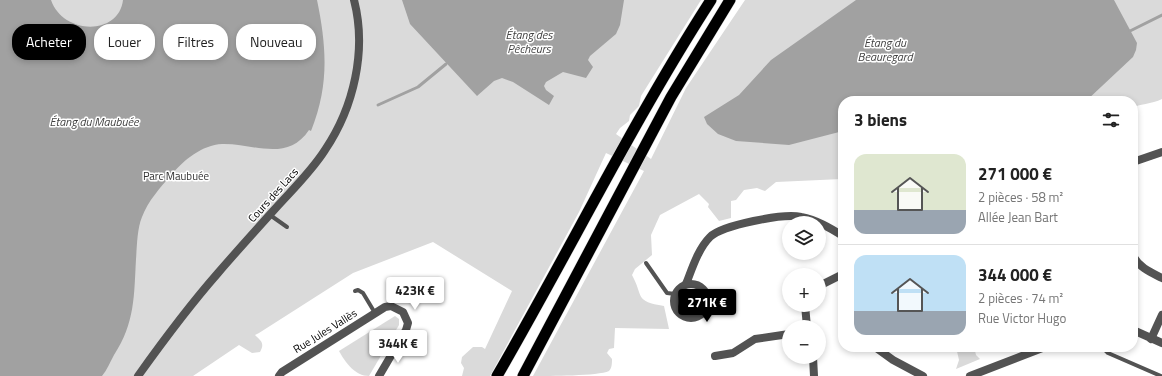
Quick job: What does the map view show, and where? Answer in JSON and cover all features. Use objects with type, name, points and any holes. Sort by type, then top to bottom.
[{"type":"highway","points":[[497,376],[541,300],[628,140],[711,0]]},
{"type":"highway","points":[[523,376],[675,90],[730,0]]},
{"type":"street","name":"Cours des Lacs","points":[[138,376],[195,299],[317,162],[340,125],[357,69],[360,42],[354,0]]},
{"type":"street","points":[[1138,160],[1162,152]]},
{"type":"street","points":[[686,284],[697,284],[706,291],[708,302],[704,313],[694,318],[684,317],[676,310],[674,299],[675,294],[677,290],[686,284],[709,238],[726,228],[785,215],[801,216],[827,225],[838,233]]},
{"type":"street","points":[[1138,263],[1148,271],[1162,278]]},
{"type":"street","points":[[826,282],[838,276]]},
{"type":"street","name":"Rue Jules Vallès","points":[[279,376],[282,372],[385,307],[391,306],[398,308],[406,316],[408,323],[400,340]]},
{"type":"street","points":[[1151,339],[1162,315]]},
{"type":"street","points":[[1138,332],[1162,343]]},
{"type":"street","points":[[715,356],[733,353],[756,339],[782,335]]},
{"type":"street","points":[[379,376],[400,340]]},
{"type":"street","points":[[882,352],[893,360],[923,376]]},
{"type":"street","points":[[970,376],[1032,352]]},
{"type":"street","points":[[813,364],[814,376]]},
{"type":"lane","points":[[270,215],[287,227]]},
{"type":"lane","points":[[646,263],[667,293],[675,294]]},
{"type":"lane","points":[[355,291],[358,290],[363,293],[375,313]]},
{"type":"lane","points":[[400,340],[409,345]]},
{"type":"lane","points":[[1107,352],[1161,376]]},
{"type":"green space","name":"Parc Maubuée","points":[[0,0],[701,0],[641,96],[639,106],[630,115],[629,121],[620,128],[616,134],[651,159],[686,88],[745,0],[1162,0],[1162,99],[1138,106],[1138,96],[838,96],[838,179],[776,182],[765,191],[757,188],[744,190],[736,200],[731,201],[731,218],[719,221],[708,207],[709,204],[699,194],[660,215],[651,235],[652,255],[635,269],[632,275],[641,297],[644,300],[664,306],[669,329],[615,328],[614,348],[609,349],[607,353],[612,359],[609,371],[595,374],[533,376],[644,171],[606,153],[579,212],[490,376],[462,376],[464,368],[461,363],[462,357],[473,347],[482,347],[485,349],[512,291],[433,242],[353,273],[255,335],[262,344],[260,352],[252,353],[239,345],[193,376],[0,376]]},
{"type":"green space","points":[[395,316],[399,319],[399,325],[369,376],[359,374],[347,364],[339,351]]},
{"type":"green space","points":[[957,352],[975,352],[980,359],[956,369],[959,360]]},
{"type":"water","name":"Étang du Maubuée","points":[[0,0],[51,0],[57,12],[67,20],[76,24],[12,24],[12,60],[86,60],[86,26],[94,26],[94,60],[155,60],[155,24],[104,24],[112,20],[119,12],[123,0],[317,0],[323,34],[324,67],[321,98],[311,131],[309,130],[300,140],[290,146],[280,149],[257,148],[234,144],[222,144],[207,147],[194,154],[171,175],[151,200],[140,222],[134,297],[130,320],[121,343],[102,376],[0,376]]},
{"type":"water","name":"Étang des Pêcheurs","points":[[402,0],[624,0],[620,25],[616,34],[590,56],[588,60],[593,67],[586,78],[563,72],[546,82],[544,86],[546,90],[554,96],[549,105],[513,82],[502,78],[494,81],[477,96],[410,24]]},
{"type":"water","name":"Étang du Beauregard","points":[[856,0],[1114,0],[1137,43],[1133,57],[1091,96],[838,96],[838,132],[789,145],[736,141],[718,134],[707,124],[704,117],[739,95],[771,60]]},
{"type":"waterway","points":[[1130,31],[1162,15]]},
{"type":"waterway","points":[[378,105],[418,87],[446,64]]}]
